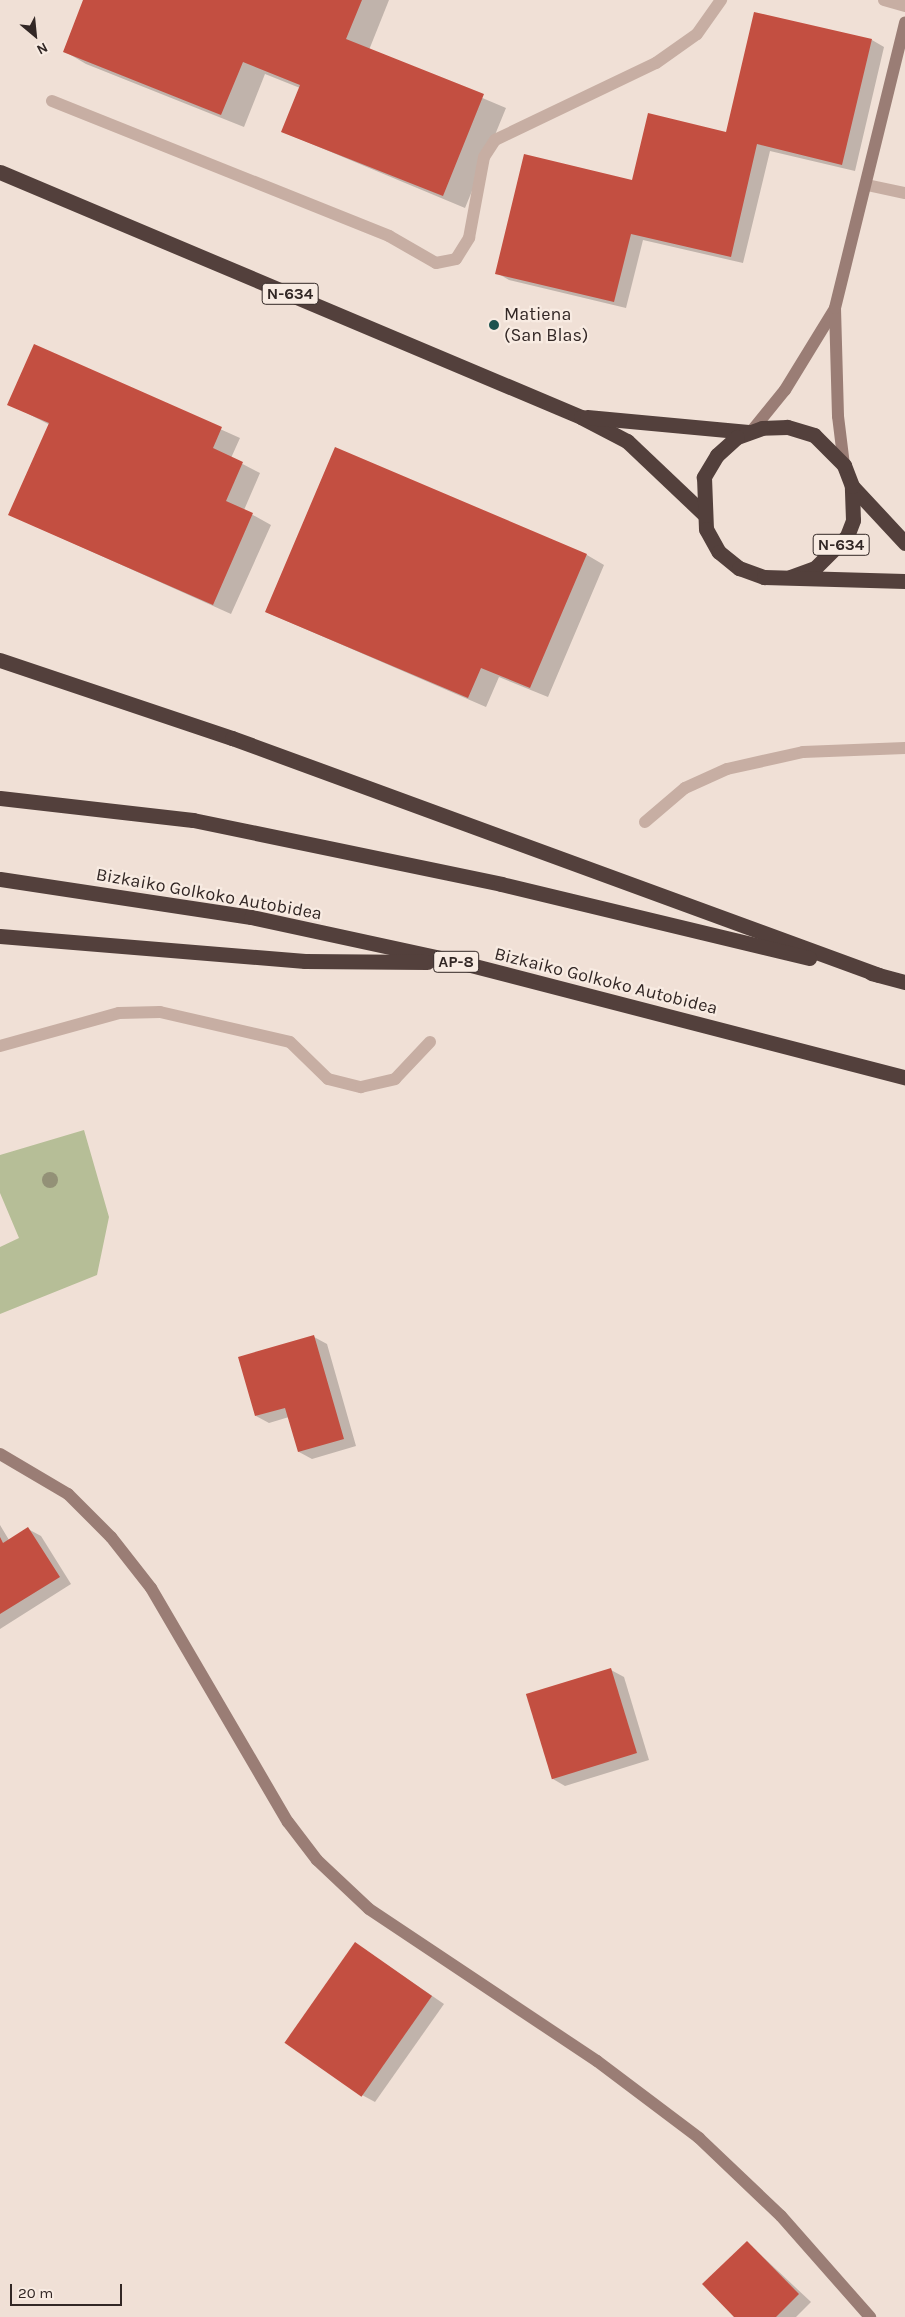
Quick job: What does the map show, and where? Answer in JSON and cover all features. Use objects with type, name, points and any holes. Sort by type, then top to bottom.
[{"type":"highway","name":"N-634","points":[[0,172],[581,417],[627,441],[669,477],[703,514],[719,552],[739,568],[764,577],[905,581]]},
{"type":"highway","name":"N-634","points":[[581,417],[750,432],[788,427],[814,435],[844,465],[852,486],[853,520],[847,536],[814,568],[790,577]]},
{"type":"highway","name":"N-634","points":[[703,514],[704,477],[717,455],[750,432]]},
{"type":"highway","name":"N-634","points":[[852,486],[905,543]]},
{"type":"highway","points":[[0,660],[250,745],[879,975]]},
{"type":"highway","points":[[0,798],[193,820],[501,884],[905,982]]},
{"type":"highway","name":"Bizkaiko Golkoko Autobidea","points":[[0,879],[251,917],[459,962],[905,1077]]},
{"type":"highway","points":[[0,936],[305,961],[459,962]]},
{"type":"street","points":[[52,101],[390,236],[436,263],[456,259],[469,238],[484,157],[495,140],[656,63],[697,34],[721,0]]},
{"type":"street","points":[[884,0],[905,6]]},
{"type":"street","points":[[844,465],[837,408],[835,308],[867,185],[905,22]]},
{"type":"street","points":[[867,185],[905,193]]},
{"type":"street","points":[[750,432],[784,390],[835,308]]},
{"type":"street","points":[[645,822],[684,788],[727,769],[803,752],[905,748]]},
{"type":"street","points":[[0,1046],[119,1013],[160,1012],[290,1042],[328,1079],[361,1087],[395,1079],[430,1042]]},
{"type":"street","points":[[0,1454],[68,1494],[134,1566],[288,1822],[317,1860],[369,1908],[597,2061],[699,2138],[781,2216],[870,2317]]},
{"type":"green space","points":[[84,1130],[109,1217],[97,1275],[0,1314],[0,1247],[19,1238],[0,1193],[0,1155]]},
{"type":"building","points":[[83,0],[362,0],[346,39],[484,94],[443,196],[281,132],[300,85],[243,62],[221,115],[63,52]]},
{"type":"building","points":[[754,12],[872,39],[842,165],[757,144],[731,257],[631,234],[614,302],[495,274],[524,154],[632,180],[648,113],[726,132]]},
{"type":"building","points":[[34,344],[222,427],[213,448],[243,462],[226,501],[253,513],[213,605],[8,515],[49,423],[7,405]]},
{"type":"building","points":[[335,447],[587,554],[530,688],[481,668],[468,698],[265,612]]},
{"type":"building","points":[[314,1335],[344,1439],[298,1452],[285,1408],[255,1416],[238,1357]]},
{"type":"building","points":[[28,1527],[60,1577],[0,1614],[0,1537],[3,1543]]},
{"type":"building","points":[[611,1668],[637,1753],[552,1779],[526,1694]]},
{"type":"building","points":[[355,1942],[432,1996],[361,2097],[284,2043]]},
{"type":"building","points":[[747,2241],[799,2294],[776,2317],[734,2317],[702,2284]]},
{"type":"place","name":"Matiena (San Blas)","points":[[494,325]]}]
